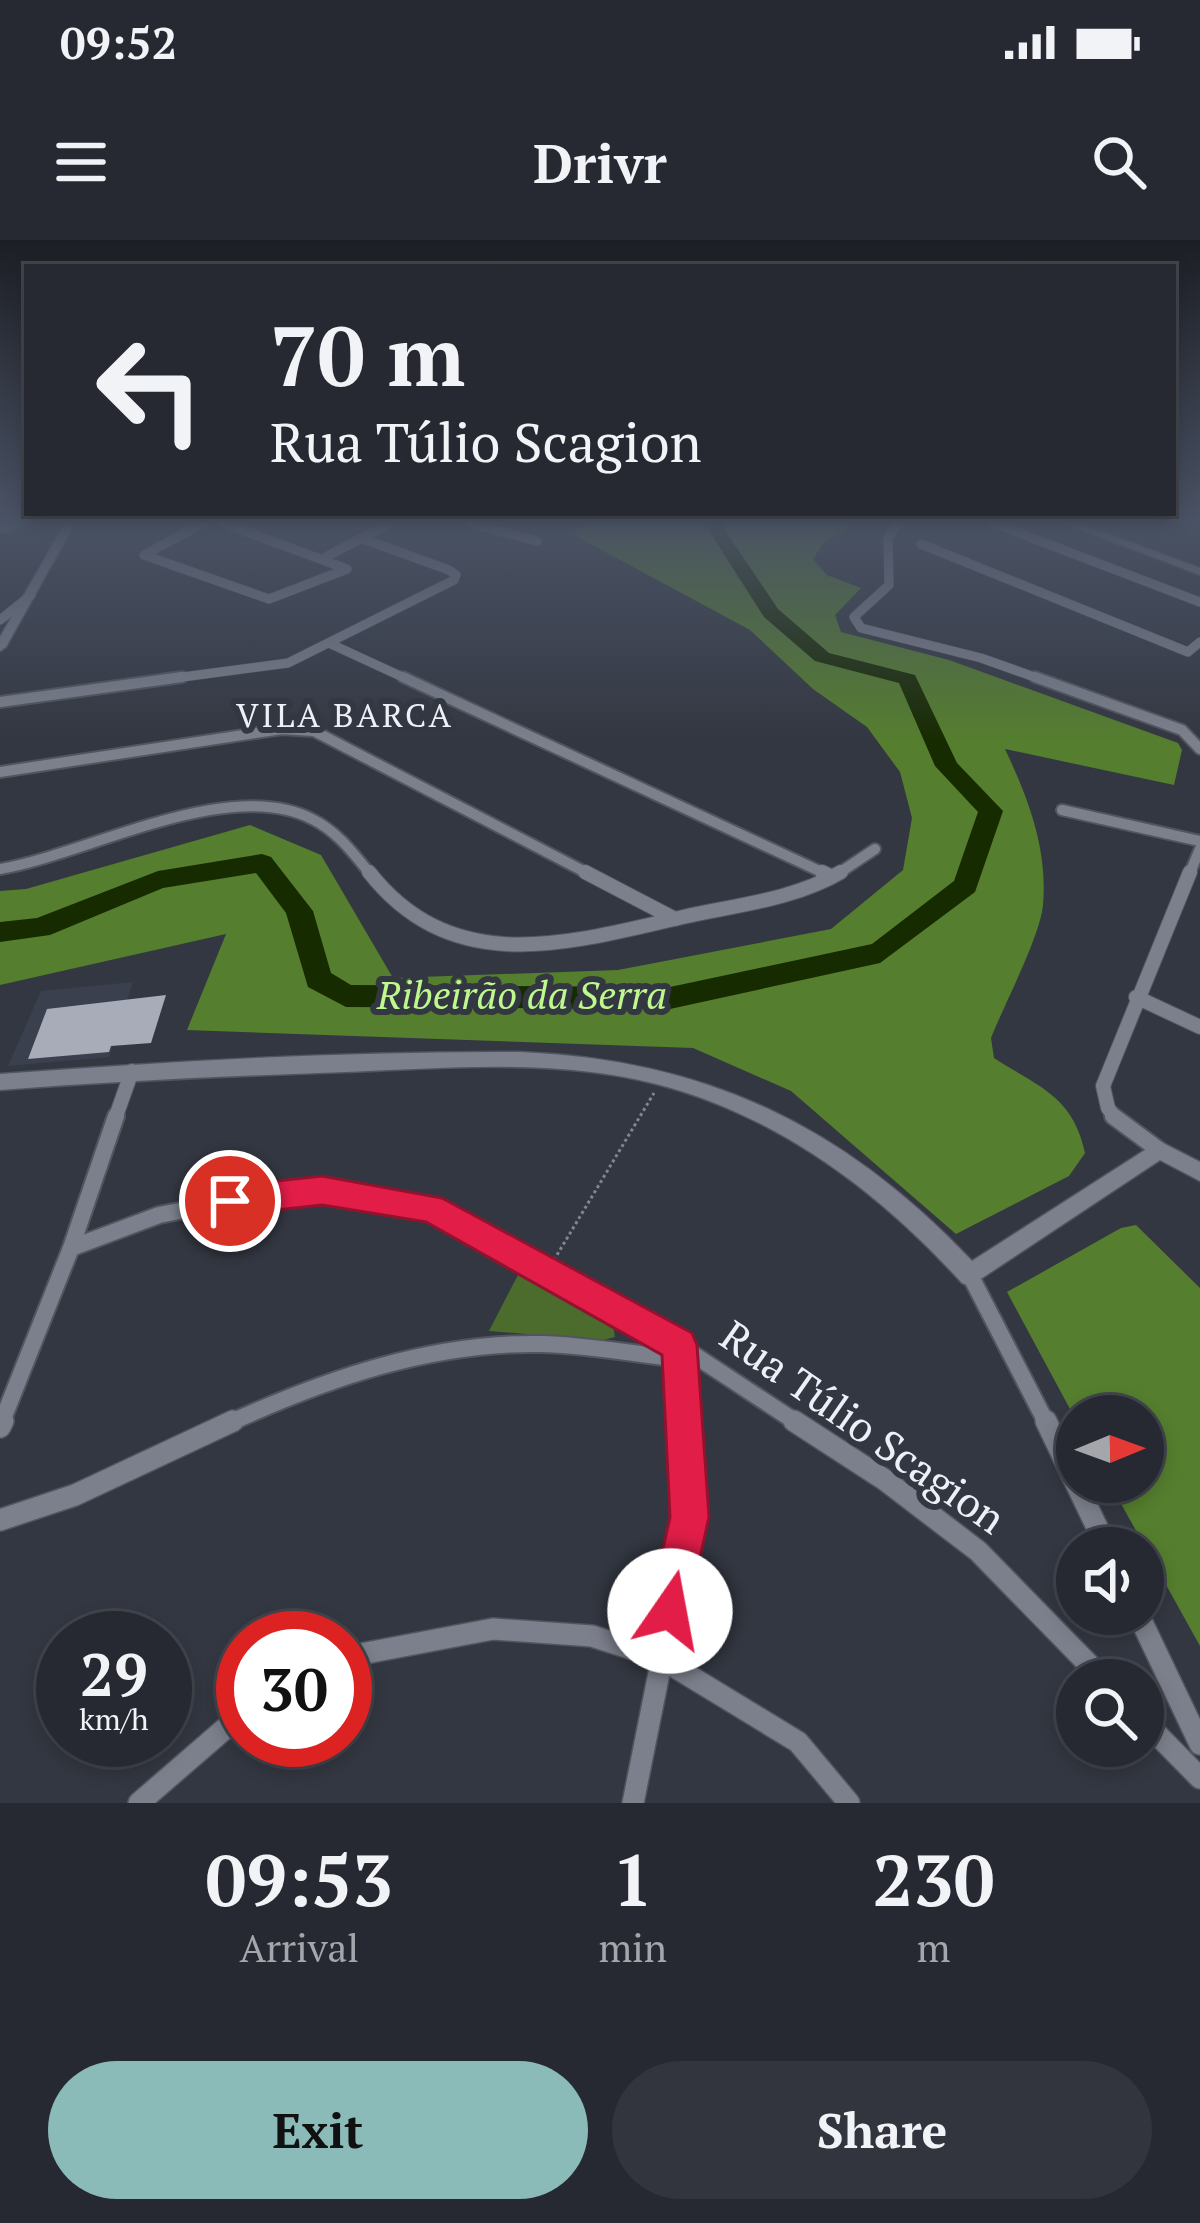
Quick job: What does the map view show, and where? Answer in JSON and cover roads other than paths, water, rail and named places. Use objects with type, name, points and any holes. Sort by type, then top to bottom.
[{"type":"street","points":[[0,620],[30,596]]},
{"type":"street","points":[[0,646],[30,596]]},
{"type":"street","points":[[0,702],[265,669],[331,644],[428,596]]},
{"type":"street","points":[[877,596],[854,616],[861,628],[981,658],[1181,730],[1200,749]]},
{"type":"street","points":[[1049,596],[1187,652],[1200,642]]},
{"type":"street","points":[[331,644],[832,877]]},
{"type":"street","points":[[0,772],[301,729],[330,738],[675,919]]},
{"type":"street","points":[[0,869],[56,860],[199,811],[281,808],[318,818],[345,837],[374,880],[430,929],[543,941],[598,940],[800,892],[874,849]]},
{"type":"street","points":[[1062,810],[1200,845],[1136,997],[1102,1100],[1110,1114],[1159,1150],[1200,1172]]},
{"type":"street","points":[[1136,997],[1200,1027]]},
{"type":"street","points":[[0,1082],[132,1072],[491,1060],[598,1066],[663,1078],[729,1099],[806,1139],[894,1200],[970,1275],[1003,1331],[1096,1527]]},
{"type":"street","points":[[0,1427],[71,1248],[132,1072]]},
{"type":"street","points":[[970,1275],[1159,1150]]},
{"type":"street","name":"Rua Túlio Scagion","points":[[71,1248],[159,1215],[322,1191],[431,1209],[548,1272],[885,1480],[977,1551],[1083,1659]]},
{"type":"street","points":[[0,1520],[85,1495],[191,1440],[324,1381],[428,1352],[527,1344],[680,1352],[690,1517],[633,1803]]},
{"type":"street","points":[[372,1653],[493,1629],[592,1636],[660,1658],[798,1742],[850,1803]]},
{"type":"street","points":[[1148,1635],[1200,1744]]},
{"type":"street","points":[[139,1803],[216,1736]]},
{"type":"street","points":[[1164,1741],[1200,1778]]},
{"type":"waterway","name":"Ribeirão da Serra","points":[[0,932],[40,928],[158,880],[262,863],[299,911],[318,979],[346,996],[670,998],[880,953],[966,886],[991,811],[947,766],[908,679],[822,657],[771,613],[760,596]]},
{"type":"district","name":"VILA BARCA","points":[[345,715]]}]
